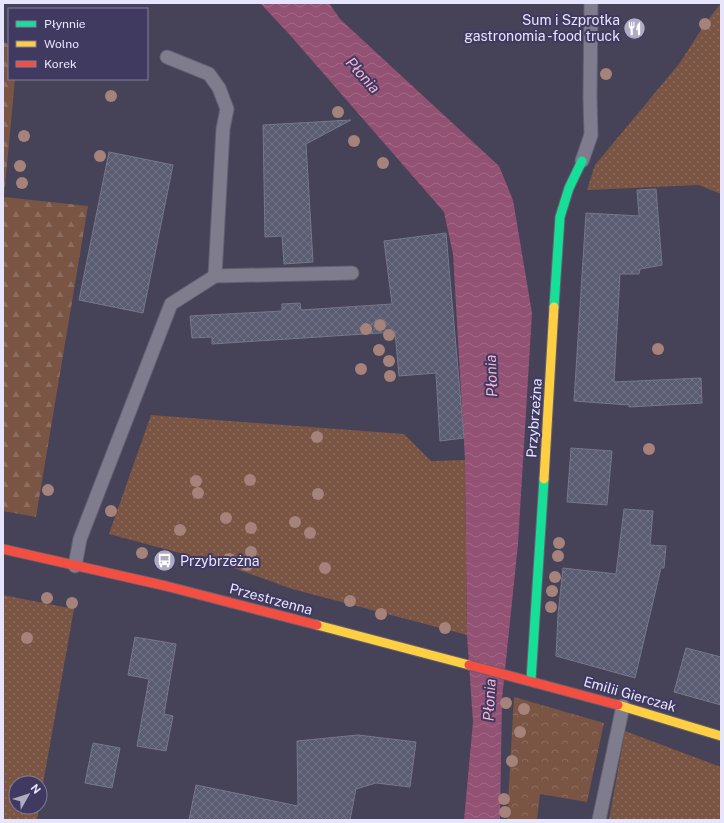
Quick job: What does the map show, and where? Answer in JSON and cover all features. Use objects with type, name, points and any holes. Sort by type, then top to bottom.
[{"type":"street","name":"Przybrzeżna","points":[[531,680],[560,217],[569,188],[582,161]]},
{"type":"street","name":"Przestrzenna","points":[[3,550],[166,586],[531,680]]},
{"type":"street","name":"Emilii Gierczak","points":[[531,680],[721,736]]},
{"type":"lane","points":[[582,161],[591,135],[591,3]]},
{"type":"lane","points":[[167,57],[209,74],[219,88],[227,109],[223,129],[215,276]]},
{"type":"lane","points":[[75,566],[80,539],[171,304],[215,276],[352,273]]},
{"type":"lane","points":[[599,820],[623,706]]},
{"type":"green space","points":[[721,3],[721,194],[699,185],[587,190],[595,165],[679,64],[705,24]]},
{"type":"green space","points":[[3,42],[8,44],[8,80],[15,80],[4,197],[88,206],[36,517],[3,511]]},
{"type":"green space","points":[[151,415],[404,434],[431,461],[465,460],[467,635],[292,589],[228,566],[109,534]]},
{"type":"green space","points":[[3,595],[74,609],[45,775],[8,775],[8,815],[38,815],[37,820],[3,820]]},
{"type":"green space","points":[[514,697],[604,723],[587,802],[540,794],[537,820],[507,820]]},
{"type":"green space","points":[[625,731],[721,767],[721,820],[609,820]]},
{"type":"water","name":"Płonia","points":[[260,3],[329,3],[340,19],[499,166],[513,200],[532,313],[518,544],[502,699],[500,820],[464,820],[473,722],[467,635],[465,460],[453,254],[444,212],[289,34]]},
{"type":"building","points":[[351,120],[306,144],[313,262],[284,264],[282,236],[265,237],[263,125]]},
{"type":"building","points":[[109,152],[173,165],[143,313],[79,300]]},
{"type":"building","points":[[656,189],[662,265],[640,269],[639,274],[620,274],[614,382],[701,378],[702,403],[629,407],[629,405],[574,401],[586,213],[639,216],[637,190]]},
{"type":"building","points":[[446,233],[464,438],[440,441],[436,373],[399,376],[395,332],[212,344],[212,337],[192,338],[190,316],[282,311],[282,304],[300,303],[301,310],[392,304],[384,241]]},
{"type":"building","points":[[571,448],[612,451],[607,505],[567,502]]},
{"type":"building","points":[[624,509],[653,511],[650,545],[666,546],[664,568],[661,568],[635,678],[556,656],[558,615],[563,568],[616,574]]},
{"type":"building","points":[[135,637],[176,644],[164,714],[173,716],[166,751],[137,746],[149,679],[128,675]]},
{"type":"building","points":[[686,648],[721,657],[721,705],[674,692]]},
{"type":"building","points":[[358,735],[416,742],[410,787],[376,783],[356,789],[350,820],[189,820],[196,785],[298,806],[297,741]]},
{"type":"building","points":[[93,743],[120,748],[112,788],[85,783]]},
{"type":"traffic: fast","points":[[554,307],[560,217],[569,188],[582,161]]},
{"type":"traffic: fast","points":[[531,680],[544,479]]},
{"type":"traffic: slow","points":[[544,479],[554,307]]},
{"type":"traffic: slow","points":[[317,625],[469,665]]},
{"type":"traffic: slow","points":[[618,705],[721,736]]},
{"type":"traffic: jam","points":[[3,549],[166,586],[317,625]]},
{"type":"traffic: jam","points":[[469,665],[618,705]]},
{"type":"place","name":"Sum i Szprotka gastronomia -food truck","points":[[635,28]]},
{"type":"place","name":"Przybrzeżna","points":[[165,561]]}]
